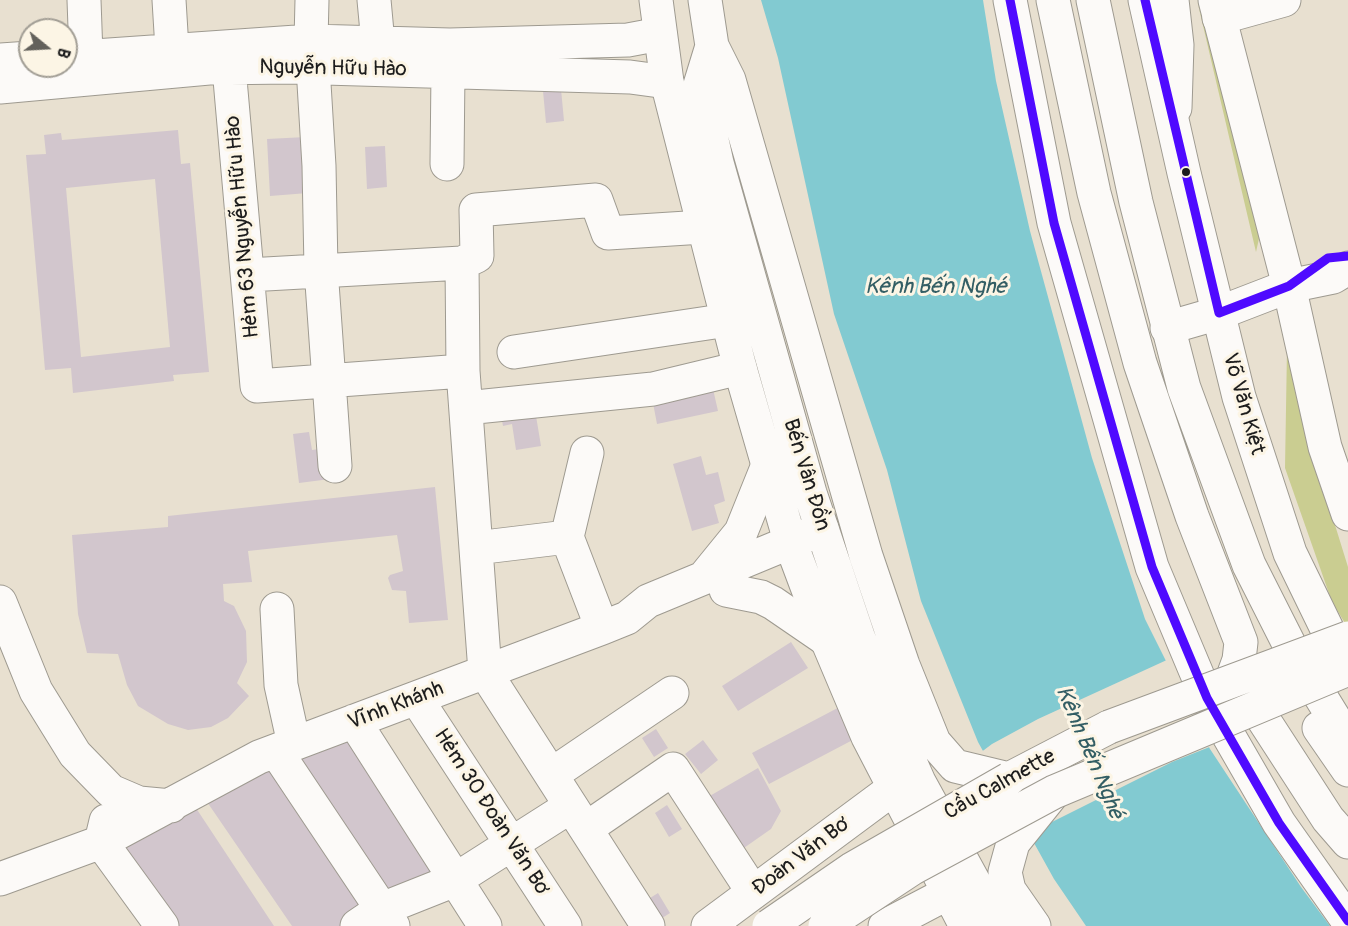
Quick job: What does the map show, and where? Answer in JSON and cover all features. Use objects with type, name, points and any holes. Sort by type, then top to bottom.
[{"type":"main road","points":[[78,42],[84,0]]},
{"type":"main road","points":[[169,0],[172,49]]},
{"type":"main road","points":[[312,0],[312,54],[319,166],[321,269],[327,380],[335,466]]},
{"type":"main road","points":[[375,0],[378,43]]},
{"type":"main road","name":"Bến Vân Đồn","points":[[656,0],[667,82],[740,368],[794,552],[826,640],[868,737],[966,926]]},
{"type":"main road","name":"Bến Vân Đồn","points":[[705,0],[712,46],[700,85],[717,163],[825,540],[858,636],[914,772],[998,926]]},
{"type":"main road","points":[[1010,0],[1054,223],[1152,567],[1207,698],[1279,823],[1348,921]]},
{"type":"main road","points":[[1053,0],[1094,193],[1140,363],[1192,516],[1241,642],[1239,660],[1231,682]]},
{"type":"main road","points":[[1093,0],[1136,202],[1184,388],[1249,565],[1292,650],[1348,741]]},
{"type":"main road","name":"Võ Văn Kiệt","points":[[1145,0],[1239,397],[1290,553],[1328,631],[1348,664]]},
{"type":"main road","name":"Võ Văn Kiệt","points":[[1172,0],[1177,45],[1174,130]]},
{"type":"main road","points":[[1284,0],[1217,9],[1289,286],[1325,447],[1348,514]]},
{"type":"main road","name":"Nguyễn Hữu Hào","points":[[0,87],[229,68],[378,43],[450,45],[617,40],[660,34]]},
{"type":"main road","points":[[616,77],[617,40]]},
{"type":"main road","points":[[712,46],[729,80],[866,556],[924,720],[934,742],[955,766],[1009,779]]},
{"type":"main road","name":"Nguyễn Hữu Hào","points":[[78,56],[172,49],[312,54],[448,71],[616,77],[667,82]]},
{"type":"main road","points":[[0,60],[18,59]]},
{"type":"main road","name":"Hẻm 63 Nguyễn Hữu Hào","points":[[229,68],[257,386],[327,380]]},
{"type":"main road","points":[[447,164],[448,71]]},
{"type":"main road","points":[[248,275],[321,269],[462,263],[477,256],[476,210],[596,200],[608,233],[703,226]]},
{"type":"main road","points":[[1289,286],[1328,258],[1348,256]]},
{"type":"main road","points":[[462,263],[463,371],[485,672],[648,926]]},
{"type":"main road","points":[[1167,328],[1219,313],[1289,286],[1333,278],[1348,268]]},
{"type":"main road","points":[[514,352],[728,320]]},
{"type":"main road","points":[[1167,328],[1166,386],[1216,529],[1277,660],[1348,770]]},
{"type":"main road","points":[[466,408],[653,389],[740,368]]},
{"type":"main road","points":[[327,380],[463,371]]},
{"type":"main road","points":[[587,453],[567,537],[614,623]]},
{"type":"main road","points":[[768,465],[741,532],[715,584],[761,597],[773,603],[826,640]]},
{"type":"main road","points":[[476,548],[567,537]]},
{"type":"main road","name":"Vĩnh Khánh","points":[[0,879],[101,842],[259,757],[614,623],[653,618],[715,584],[825,540]]},
{"type":"main road","points":[[0,602],[36,692],[75,754],[111,791],[139,803],[171,806]]},
{"type":"main road","points":[[277,609],[285,747],[378,920],[455,880],[512,845],[579,817],[674,769],[753,892]]},
{"type":"main road","name":"Cầu Calmette","points":[[769,926],[852,869],[1009,779],[1110,727],[1171,702],[1348,638]]},
{"type":"main road","name":"Cầu Calmette","points":[[825,926],[913,868],[1054,792],[1348,669]]},
{"type":"main road","points":[[551,775],[672,693]]},
{"type":"main road","name":"Hẻm 30 Đoàn Văn Bơ","points":[[416,698],[566,926]]},
{"type":"main road","points":[[1256,708],[1328,819],[1348,842]]},
{"type":"main road","points":[[354,721],[485,926]]},
{"type":"main road","points":[[102,782],[108,805],[101,842],[162,926]]},
{"type":"main road","name":"Đoàn Văn Bơ","points":[[708,926],[894,788]]},
{"type":"main road","points":[[1034,926],[1009,890],[1005,872],[1013,843],[1054,792]]},
{"type":"main road","points":[[885,926],[948,893]]},
{"type":"green space","points":[[1197,0],[1260,234],[1256,252]]},
{"type":"green space","points":[[1287,349],[1313,454],[1348,567],[1348,628],[1332,602],[1285,468]]},
{"type":"water","name":"Kênh Bến Nghé","points":[[761,0],[983,0],[996,81],[1030,231],[1092,458],[1145,619],[1210,749],[1301,887],[1330,926],[1086,926],[1054,879],[978,742],[921,601],[887,470],[834,314],[778,58]]},
{"type":"pier","points":[[1169,659],[1212,746],[1172,762],[1026,835],[980,753],[1038,719]]},
{"type":"building","points":[[561,89],[564,121],[546,123],[543,91]]},
{"type":"building","points":[[178,130],[181,164],[190,163],[209,372],[173,375],[174,381],[73,393],[71,368],[45,370],[26,155],[46,154],[44,135],[61,133],[62,140]],"holes":[[[155,179],[170,347],[81,357],[66,188]]]},
{"type":"building","points":[[306,137],[308,193],[270,196],[267,139]]},
{"type":"building","points":[[385,146],[387,187],[367,189],[365,147]]},
{"type":"building","points":[[713,389],[718,411],[657,424],[653,403]]},
{"type":"building","points":[[534,404],[541,446],[516,450],[512,424],[503,426],[500,410]]},
{"type":"building","points":[[309,432],[312,450],[326,448],[330,479],[299,483],[293,434]]},
{"type":"building","points":[[701,456],[706,475],[718,472],[725,501],[714,505],[719,523],[692,531],[673,464]]},
{"type":"building","points":[[435,487],[448,620],[409,623],[406,591],[392,590],[388,578],[390,575],[403,571],[397,535],[248,551],[252,582],[223,584],[224,601],[234,606],[246,631],[247,662],[237,683],[249,696],[228,718],[211,727],[188,730],[168,724],[138,706],[127,685],[118,654],[87,653],[78,614],[72,535],[168,527],[168,516]]},
{"type":"building","points":[[791,642],[808,668],[738,711],[722,686]]},
{"type":"building","points":[[849,702],[866,733],[769,784],[752,753]]},
{"type":"building","points":[[656,729],[668,748],[654,757],[642,738]]},
{"type":"building","points":[[356,737],[447,874],[386,901],[294,760]]},
{"type":"building","points":[[703,740],[718,760],[701,774],[685,754]]},
{"type":"building","points":[[275,757],[375,907],[348,926],[292,926],[203,796]]},
{"type":"building","points":[[758,768],[781,811],[771,829],[741,850],[708,797]]},
{"type":"building","points":[[192,802],[274,926],[166,926],[107,844]]},
{"type":"building","points":[[667,805],[682,829],[669,837],[655,813]]},
{"type":"building","points":[[658,893],[670,913],[659,920],[647,900]]},
{"type":"transit line","points":[[1010,0],[1054,223],[1152,567],[1207,698],[1279,823],[1348,921]]},
{"type":"transit line","points":[[1145,0],[1219,313],[1289,286],[1328,258],[1348,256]]}]
